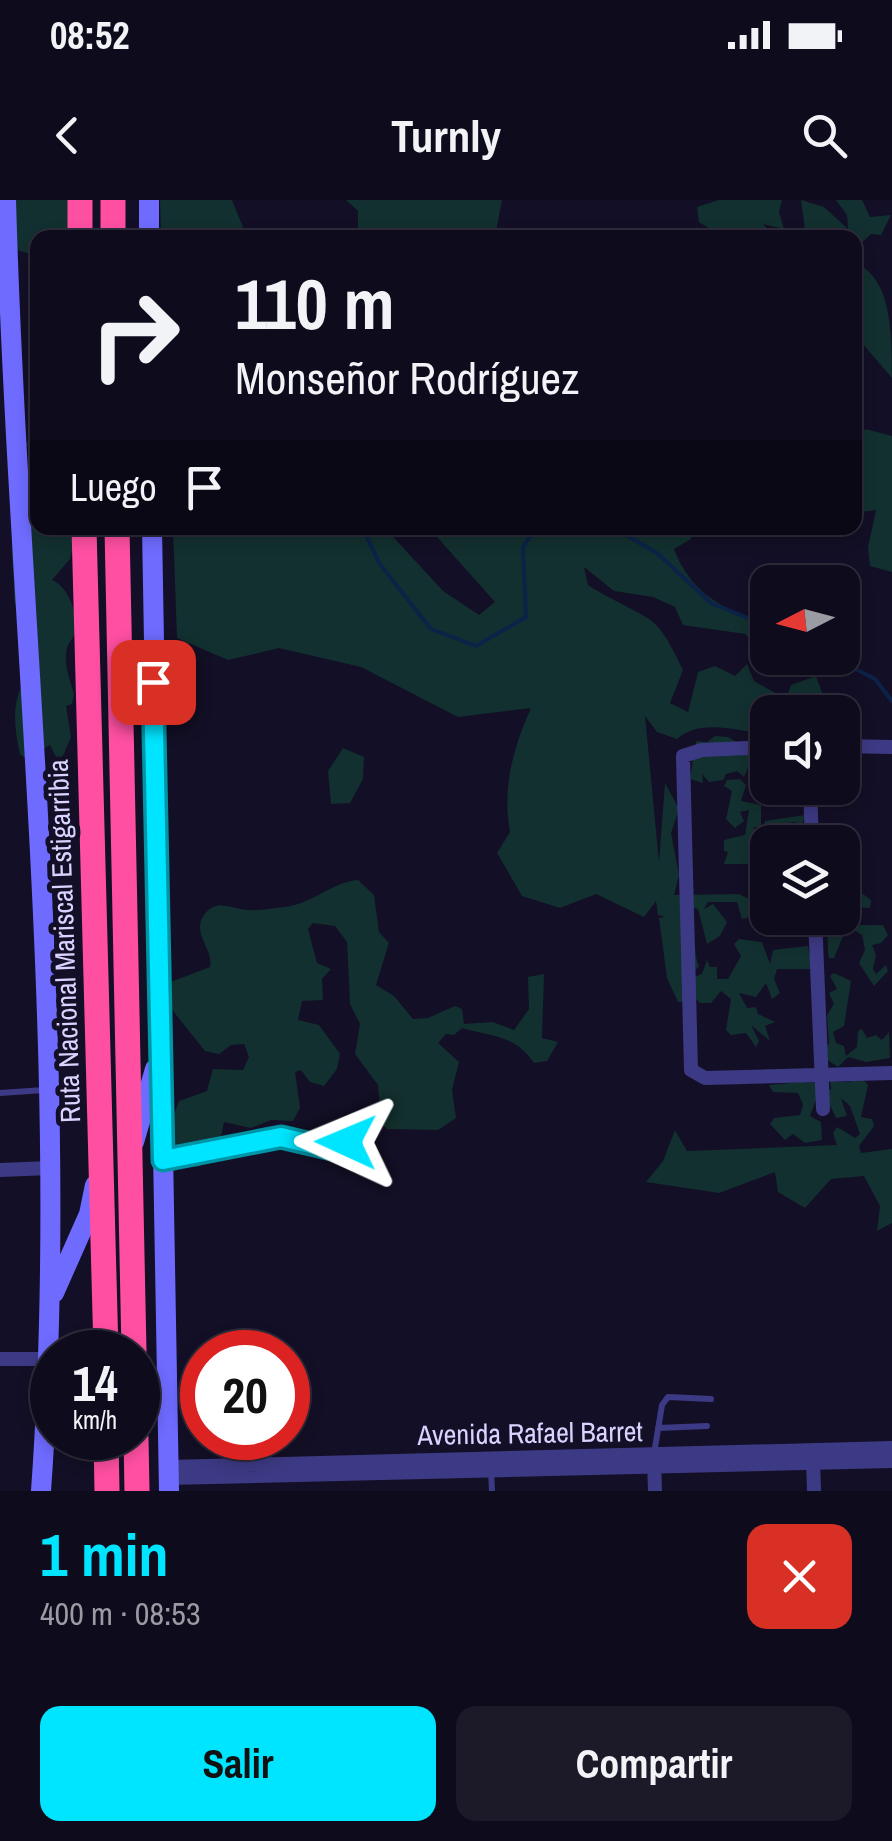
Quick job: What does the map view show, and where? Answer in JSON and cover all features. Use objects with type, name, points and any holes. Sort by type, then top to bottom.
[{"type":"highway","points":[[80,200],[80,230]]},
{"type":"highway","points":[[113,200],[113,230]]},
{"type":"highway","name":"Ruta Nacional Mariscal Estigarribia","points":[[84,535],[105,1330]]},
{"type":"highway","name":"Ruta Nacional Mariscal Estigarribia","points":[[117,535],[133,1330]]},
{"type":"highway","points":[[106,1460],[107,1491]]},
{"type":"highway","points":[[136,1460],[137,1491]]},
{"type":"street","points":[[6,200],[12,404],[50,1090],[50,1330]]},
{"type":"street","points":[[149,200],[149,230]]},
{"type":"street","points":[[152,535],[169,1479]]},
{"type":"street","points":[[860,746],[892,747]]},
{"type":"street","points":[[750,749],[702,750],[684,756],[691,1070],[704,1078],[892,1072]]},
{"type":"street","points":[[817,935],[823,1109]]},
{"type":"street","points":[[128,1163],[160,1049]]},
{"type":"street","points":[[50,1304],[88,1214],[101,1154]]},
{"type":"street","points":[[0,1170],[50,1168]]},
{"type":"street","points":[[0,1359],[30,1358]]},
{"type":"street","name":"Avenida Rafael Barret","points":[[169,1479],[332,1469],[814,1456],[892,1448]]},
{"type":"street","points":[[814,1456],[814,1491]]},
{"type":"street","name":"Avenida Rafael Barret","points":[[814,1456],[892,1461]]},
{"type":"street","points":[[41,1491],[43,1460]]},
{"type":"street","points":[[654,1461],[655,1491]]},
{"type":"street","name":"Avenida Rafael Barret","points":[[169,1479],[262,1484],[332,1469]]},
{"type":"lane","points":[[0,1093],[50,1090]]},
{"type":"lane","points":[[163,1160],[281,1137],[334,1148],[344,1145],[346,1134]]},
{"type":"lane","points":[[654,1461],[658,1428],[668,1396],[711,1399]]},
{"type":"lane","points":[[658,1428],[707,1426]]},
{"type":"lane","points":[[491,1465],[492,1491]]},
{"type":"lane","points":[[332,1469],[332,1491]]},
{"type":"green space","points":[[11,200],[69,200],[72,230],[30,230],[30,254],[17,250]]},
{"type":"green space","points":[[160,200],[232,200],[244,230],[161,230]]},
{"type":"green space","points":[[346,200],[502,200],[496,230],[359,230],[358,211]]},
{"type":"green space","points":[[719,200],[782,200],[779,212],[784,229],[763,224],[769,230],[712,230],[699,222],[697,207]]},
{"type":"green space","points":[[801,200],[824,207],[848,229],[847,215],[836,200],[862,200],[870,217],[891,215],[881,235],[871,234],[862,242],[862,230],[805,230]]},
{"type":"green space","points":[[862,267],[884,297],[892,378],[862,343]]},
{"type":"green space","points":[[866,429],[892,436],[892,572],[870,566],[868,547],[876,510],[862,512],[862,432]]},
{"type":"green space","points":[[30,499],[30,535],[76,535],[70,559],[52,580],[64,589],[75,620],[66,654],[74,694],[72,704],[66,706],[71,737],[62,758],[57,759],[50,745],[26,759],[20,754],[16,729],[19,694],[39,663],[15,603],[12,540]]},
{"type":"green space","points":[[173,535],[391,535],[443,591],[479,615],[495,602],[435,535],[690,535],[691,539],[674,549],[681,565],[711,598],[750,618],[750,639],[745,634],[683,625],[675,607],[653,597],[614,591],[584,567],[588,585],[647,618],[662,632],[683,670],[670,703],[688,712],[698,672],[715,666],[735,676],[747,664],[754,681],[779,695],[750,695],[750,732],[709,727],[677,739],[657,732],[645,716],[659,862],[665,783],[679,809],[671,833],[679,875],[674,895],[739,894],[750,900],[750,917],[742,919],[737,902],[708,902],[704,909],[713,904],[727,922],[720,936],[707,944],[698,909],[693,908],[699,966],[691,975],[692,1002],[678,1002],[667,978],[659,918],[665,917],[658,915],[656,901],[644,917],[596,894],[560,908],[522,896],[497,853],[510,832],[507,800],[511,768],[531,708],[458,717],[361,667],[279,648],[228,660],[177,638]]},
{"type":"green space","points":[[816,676],[823,695],[787,695],[791,685]]},
{"type":"green space","points":[[715,736],[728,737],[750,750],[750,776],[748,768],[744,777],[737,771],[726,774],[723,780],[709,782],[702,774],[703,783],[690,779],[696,741],[707,742]]},
{"type":"green space","points":[[343,748],[364,757],[363,779],[350,803],[331,804],[328,771]]},
{"type":"green space","points":[[740,779],[746,785],[741,801],[761,805],[761,825],[750,825],[750,864],[724,864],[728,852],[724,851],[724,840],[745,835],[749,810],[740,812],[744,821],[735,828],[726,819],[732,791],[724,786],[727,780]]},
{"type":"green space","points":[[805,815],[802,825],[764,825],[765,821]]},
{"type":"green space","points":[[358,880],[374,895],[379,932],[389,943],[376,985],[394,996],[413,1019],[428,1018],[455,1006],[462,1009],[464,1024],[493,1022],[514,1030],[529,1009],[528,977],[544,974],[542,1038],[558,1042],[547,1061],[534,1063],[519,1047],[493,1036],[462,1028],[454,1035],[446,1034],[438,1043],[459,1062],[452,1090],[456,1118],[438,1130],[387,1129],[381,1124],[378,1085],[355,1054],[360,1024],[350,1004],[347,942],[335,926],[313,923],[308,929],[317,963],[331,969],[322,979],[323,1000],[302,1001],[298,1020],[319,1025],[340,1054],[337,1069],[324,1086],[310,1082],[301,1070],[295,1072],[300,1108],[293,1121],[271,1120],[251,1128],[224,1122],[217,1156],[198,1167],[183,1165],[171,1143],[179,1101],[207,1091],[213,1069],[243,1070],[249,1057],[244,1044],[231,1045],[219,1054],[205,1051],[169,1006],[168,983],[210,967],[200,929],[204,915],[219,906],[251,910],[295,905]]},
{"type":"green space","points":[[860,892],[871,900],[870,908],[860,907]]},
{"type":"green space","points":[[860,925],[883,925],[888,935],[881,943],[872,945],[876,974],[886,965],[888,971],[874,986],[859,963],[865,950]]},
{"type":"green space","points":[[828,935],[844,935],[834,958],[829,958]]},
{"type":"green space","points":[[739,939],[762,942],[770,964],[773,950],[808,946],[812,969],[777,969],[774,979],[780,993],[772,999],[766,983],[756,997],[739,993],[747,1008],[756,1007],[758,1014],[775,1022],[765,1026],[770,1041],[751,1025],[759,1041],[756,1047],[746,1033],[731,1035],[726,1030],[731,999],[721,991],[711,1003],[700,1003],[692,995],[694,977],[702,974],[707,960],[710,967],[717,967],[717,979],[728,979],[741,956],[734,944]]},
{"type":"green space","points":[[834,973],[851,981],[844,1026],[833,1032],[836,1043],[844,1046],[846,1056],[857,1047],[858,1031],[862,1029],[867,1038],[876,1035],[882,1040],[889,1032],[890,1058],[866,1062],[848,1057],[838,1067],[826,1059],[823,1047],[829,1044],[827,1015],[834,1004],[829,993],[837,989],[830,976]]},
{"type":"green space","points":[[860,1076],[868,1085],[861,1117],[872,1119],[874,1126],[859,1146],[861,1153],[892,1149],[892,1223],[877,1231],[880,1206],[864,1176],[831,1179],[805,1208],[778,1192],[775,1172],[719,1193],[646,1182],[663,1161],[675,1130],[687,1151],[837,1145],[833,1133],[837,1127],[855,1138],[860,1134],[850,1106],[841,1098],[847,1116],[836,1118],[824,1093],[831,1089],[830,1081],[850,1082]]},
{"type":"green space","points":[[822,1083],[810,1116],[821,1122],[822,1140],[805,1143],[793,1134],[785,1140],[770,1124],[774,1118],[800,1115],[803,1105],[798,1093],[773,1092],[769,1085]]},
{"type":"waterway","points":[[366,535],[379,563],[431,629],[476,646],[526,617],[523,547],[531,535]]},
{"type":"waterway","points":[[626,535],[657,553],[711,603],[750,619]]},
{"type":"waterway","points":[[860,671],[875,679],[892,701]]},
{"type":"route","points":[[153,682],[163,1160],[281,1137],[328,1148],[346,1142]]}]
